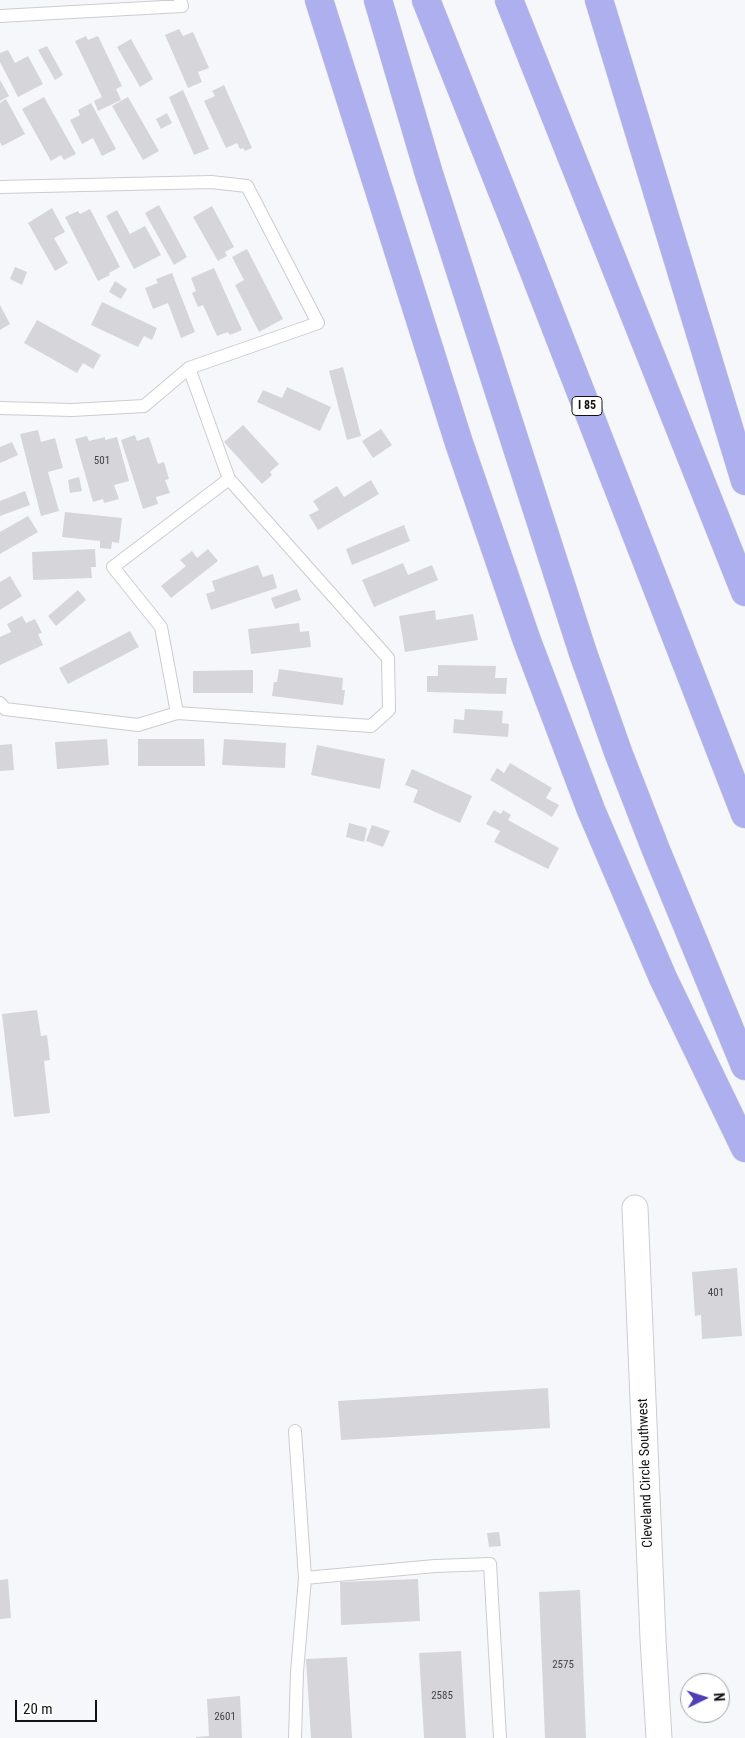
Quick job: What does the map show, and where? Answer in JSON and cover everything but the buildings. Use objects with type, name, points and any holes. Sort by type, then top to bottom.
[{"type":"highway","points":[[319,0],[459,443],[526,642],[591,810],[660,969],[745,1148]]},
{"type":"highway","points":[[378,0],[428,174],[586,662],[656,850],[745,1066]]},
{"type":"highway","name":"I 85","points":[[426,0],[745,814]]},
{"type":"highway","points":[[509,0],[745,592]]},
{"type":"highway","points":[[599,0],[745,482]]},
{"type":"street","name":"Cleveland Circle Southwest","points":[[635,1208],[653,1639],[659,1738]]},
{"type":"lane","points":[[0,16],[182,6],[180,0]]},
{"type":"lane","points":[[0,187],[211,182],[247,186],[318,323],[189,368],[144,406],[72,410],[0,408]]},
{"type":"lane","points":[[0,703],[4,708],[138,725],[176,712],[371,726],[389,710],[388,658],[229,479],[189,368]]},
{"type":"lane","points":[[176,712],[161,627],[113,566],[229,479]]},
{"type":"lane","points":[[295,1431],[305,1578],[297,1672],[295,1738]]},
{"type":"lane","points":[[305,1578],[435,1566],[490,1564],[500,1738]]}]
